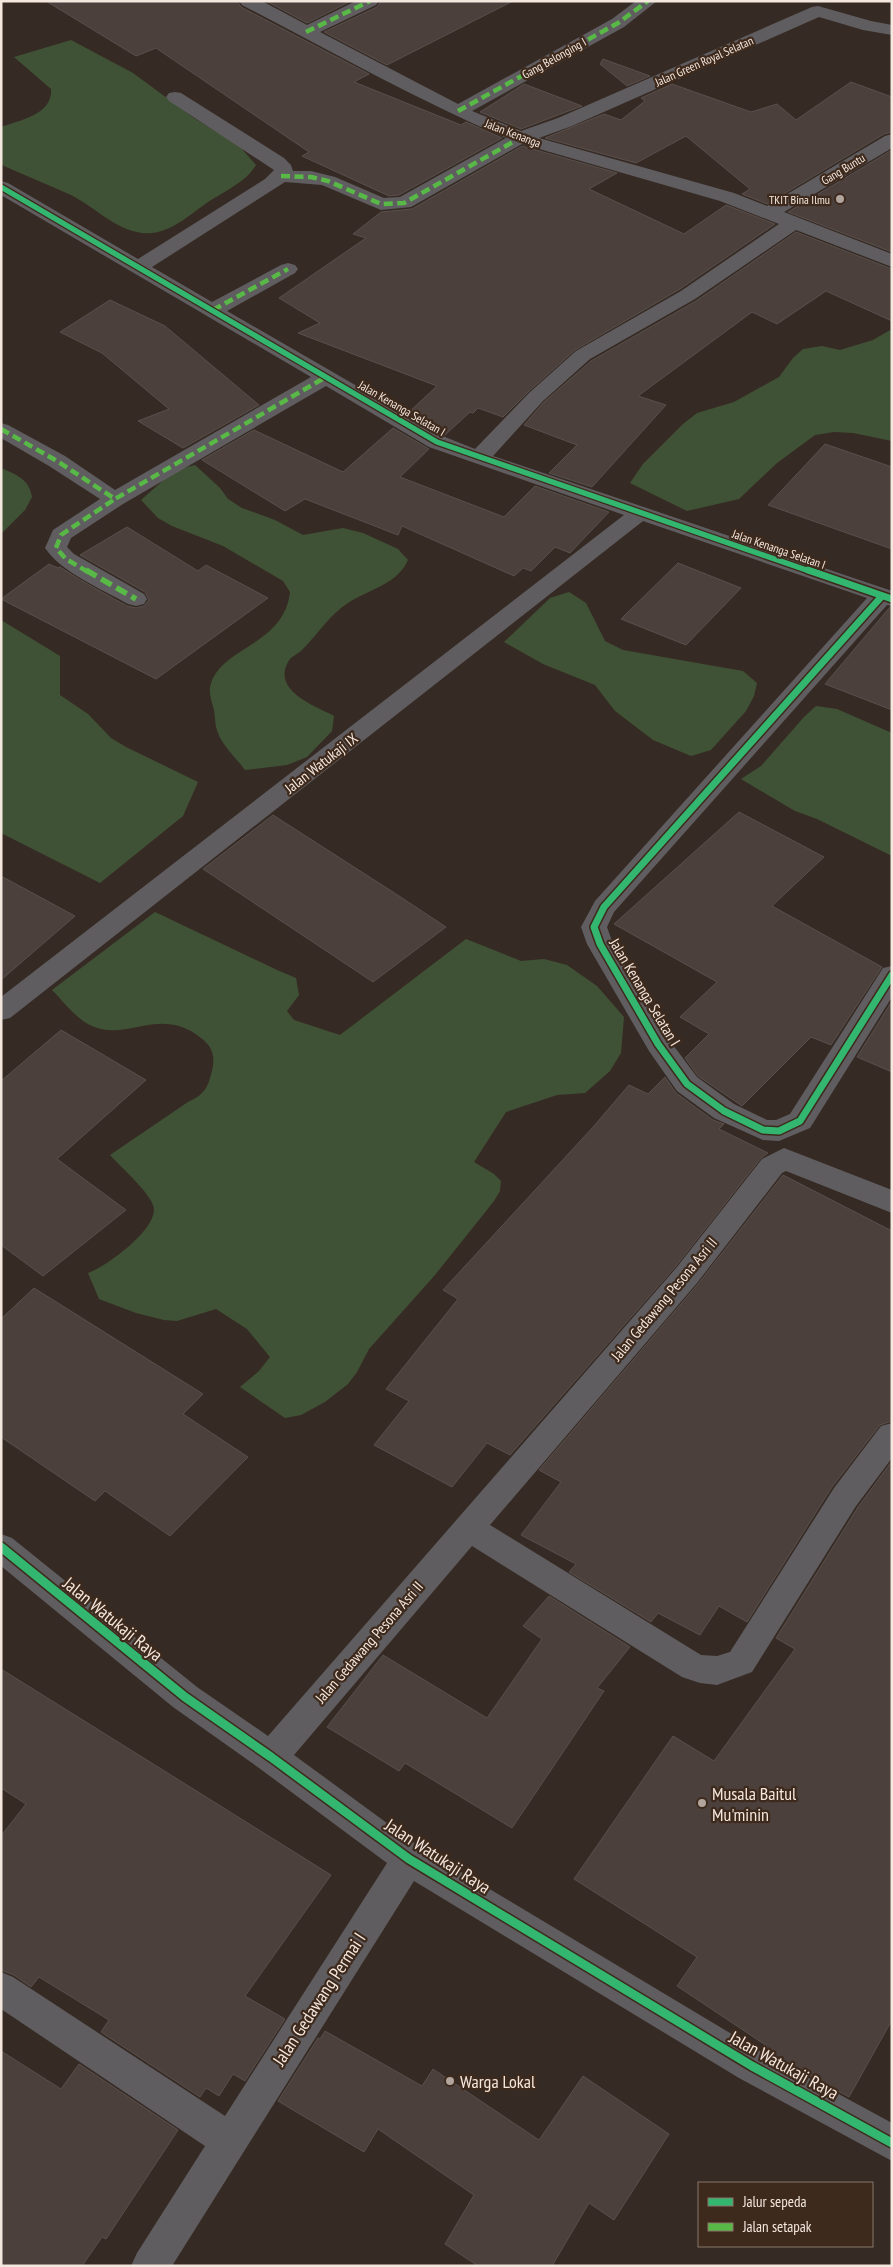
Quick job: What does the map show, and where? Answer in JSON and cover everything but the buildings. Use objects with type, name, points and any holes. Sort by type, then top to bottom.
[{"type":"street","name":"Jalan Kenanga","points":[[248,1],[458,111],[520,138],[727,197],[892,262]]},
{"type":"street","points":[[306,32],[370,1]]},
{"type":"street","name":"Gang Belonging I","points":[[458,111],[618,23],[648,1]]},
{"type":"street","name":"Jalan Green Royal Selatan","points":[[281,176],[312,177],[328,181],[381,204],[404,203],[520,138],[565,122],[812,6],[868,26],[892,30]]},
{"type":"street","points":[[139,267],[281,176],[284,169],[277,162],[175,97]]},
{"type":"street","name":"Gang Buntu","points":[[769,213],[892,140]]},
{"type":"street","name":"Jalan Kenanga Selatan I","points":[[1,187],[437,442],[887,598],[604,907],[594,927],[600,944],[658,1044],[687,1084],[724,1111],[763,1130],[779,1130],[800,1120],[892,975]]},
{"type":"street","points":[[479,458],[536,397],[583,355],[688,294],[794,223]]},
{"type":"street","points":[[213,310],[288,269]]},
{"type":"street","points":[[136,599],[66,560],[56,548],[61,535],[115,499],[326,377]]},
{"type":"street","points":[[1,429],[57,461],[115,499]]},
{"type":"street","name":"Jalan Watukaji IX","points":[[5,1005],[640,512]]},
{"type":"street","name":"Jalan Gedawang Pesona Asri II","points":[[270,1756],[687,1275],[777,1162],[784,1160],[793,1162],[892,1202]]},
{"type":"street","points":[[468,1527],[693,1667],[707,1672],[718,1672],[742,1662],[845,1497],[892,1435]]},
{"type":"street","name":"Jalan Watukaji Raya","points":[[1,1547],[185,1697],[270,1756],[409,1859],[752,2066],[892,2143]]},
{"type":"street","name":"Jalan Gedawang Permai I","points":[[150,2266],[409,1859]]},
{"type":"street","points":[[1,1989],[229,2140]]},
{"type":"green space","points":[[71,40],[133,73],[194,118],[241,148],[256,165],[252,171],[241,181],[182,221],[160,232],[141,233],[120,226],[71,195],[1,164],[1,127],[34,115],[47,104],[50,98],[51,89],[14,57]]},
{"type":"green space","points":[[892,329],[892,441],[853,433],[834,432],[815,435],[777,463],[739,499],[687,511],[630,483],[643,464],[683,424],[697,413],[734,402],[779,377],[793,358],[803,349],[822,346],[840,350],[873,340]]},
{"type":"green space","points":[[195,465],[220,488],[228,499],[242,508],[275,520],[303,535],[343,528],[363,533],[398,549],[408,560],[403,569],[388,582],[341,608],[302,650],[289,660],[285,672],[286,681],[291,689],[307,702],[334,716],[332,731],[307,757],[287,765],[245,770],[220,738],[216,727],[210,688],[215,674],[225,663],[264,636],[276,624],[285,610],[290,592],[283,581],[223,546],[172,526],[158,518],[141,500],[175,470]]},
{"type":"green space","points":[[1,468],[21,478],[28,486],[32,497],[25,510],[1,534]]},
{"type":"green space","points":[[569,592],[586,603],[605,641],[623,650],[743,671],[757,683],[754,696],[746,711],[711,750],[691,756],[653,740],[615,711],[595,685],[543,664],[504,642],[550,598]]},
{"type":"green space","points":[[1,620],[60,656],[60,695],[88,714],[111,738],[198,782],[183,816],[100,883],[1,833]]},
{"type":"green space","points":[[816,706],[837,709],[892,733],[892,856],[817,819],[795,811],[741,779],[761,766]]},
{"type":"green space","points":[[155,912],[296,978],[299,995],[287,1011],[294,1020],[340,1035],[466,939],[521,961],[544,959],[567,965],[597,986],[624,1017],[621,1053],[610,1071],[585,1093],[557,1095],[506,1112],[474,1162],[494,1174],[501,1181],[500,1191],[494,1201],[435,1275],[369,1349],[357,1372],[348,1384],[325,1402],[301,1415],[285,1418],[240,1387],[259,1371],[270,1357],[247,1329],[216,1309],[177,1321],[164,1320],[136,1313],[99,1299],[88,1273],[107,1263],[131,1245],[149,1224],[154,1214],[153,1205],[146,1193],[110,1155],[202,1093],[209,1083],[213,1067],[213,1056],[206,1042],[201,1038],[186,1029],[172,1024],[158,1024],[118,1030],[105,1030],[92,1026],[75,1015],[52,990]]},
{"type":"marked path","points":[[306,32],[370,1]]},
{"type":"marked path","points":[[458,111],[618,23],[648,1]]},
{"type":"marked path","points":[[281,176],[311,177],[328,181],[381,204],[404,203],[520,138]]},
{"type":"marked path","points":[[213,310],[288,269]]},
{"type":"marked path","points":[[1,429],[57,461],[115,499],[326,377]]},
{"type":"marked path","points":[[115,499],[61,535],[56,548],[66,559],[136,599]]},
{"type":"cycle path","points":[[1,187],[437,442],[892,599]]},
{"type":"cycle path","points":[[882,596],[604,907],[594,927],[600,944],[658,1044],[687,1084],[724,1111],[763,1130],[779,1131],[800,1121],[892,975]]},
{"type":"cycle path","points":[[1,1547],[185,1697],[271,1757],[409,1859],[752,2066],[892,2143]]},
{"type":"place","name":"TKIT Bina Ilmu","points":[[840,199]]},
{"type":"place","name":"Musala Baitul Mu'minin","points":[[702,1803]]},
{"type":"place","name":"Warga Lokal","points":[[450,2081]]}]
